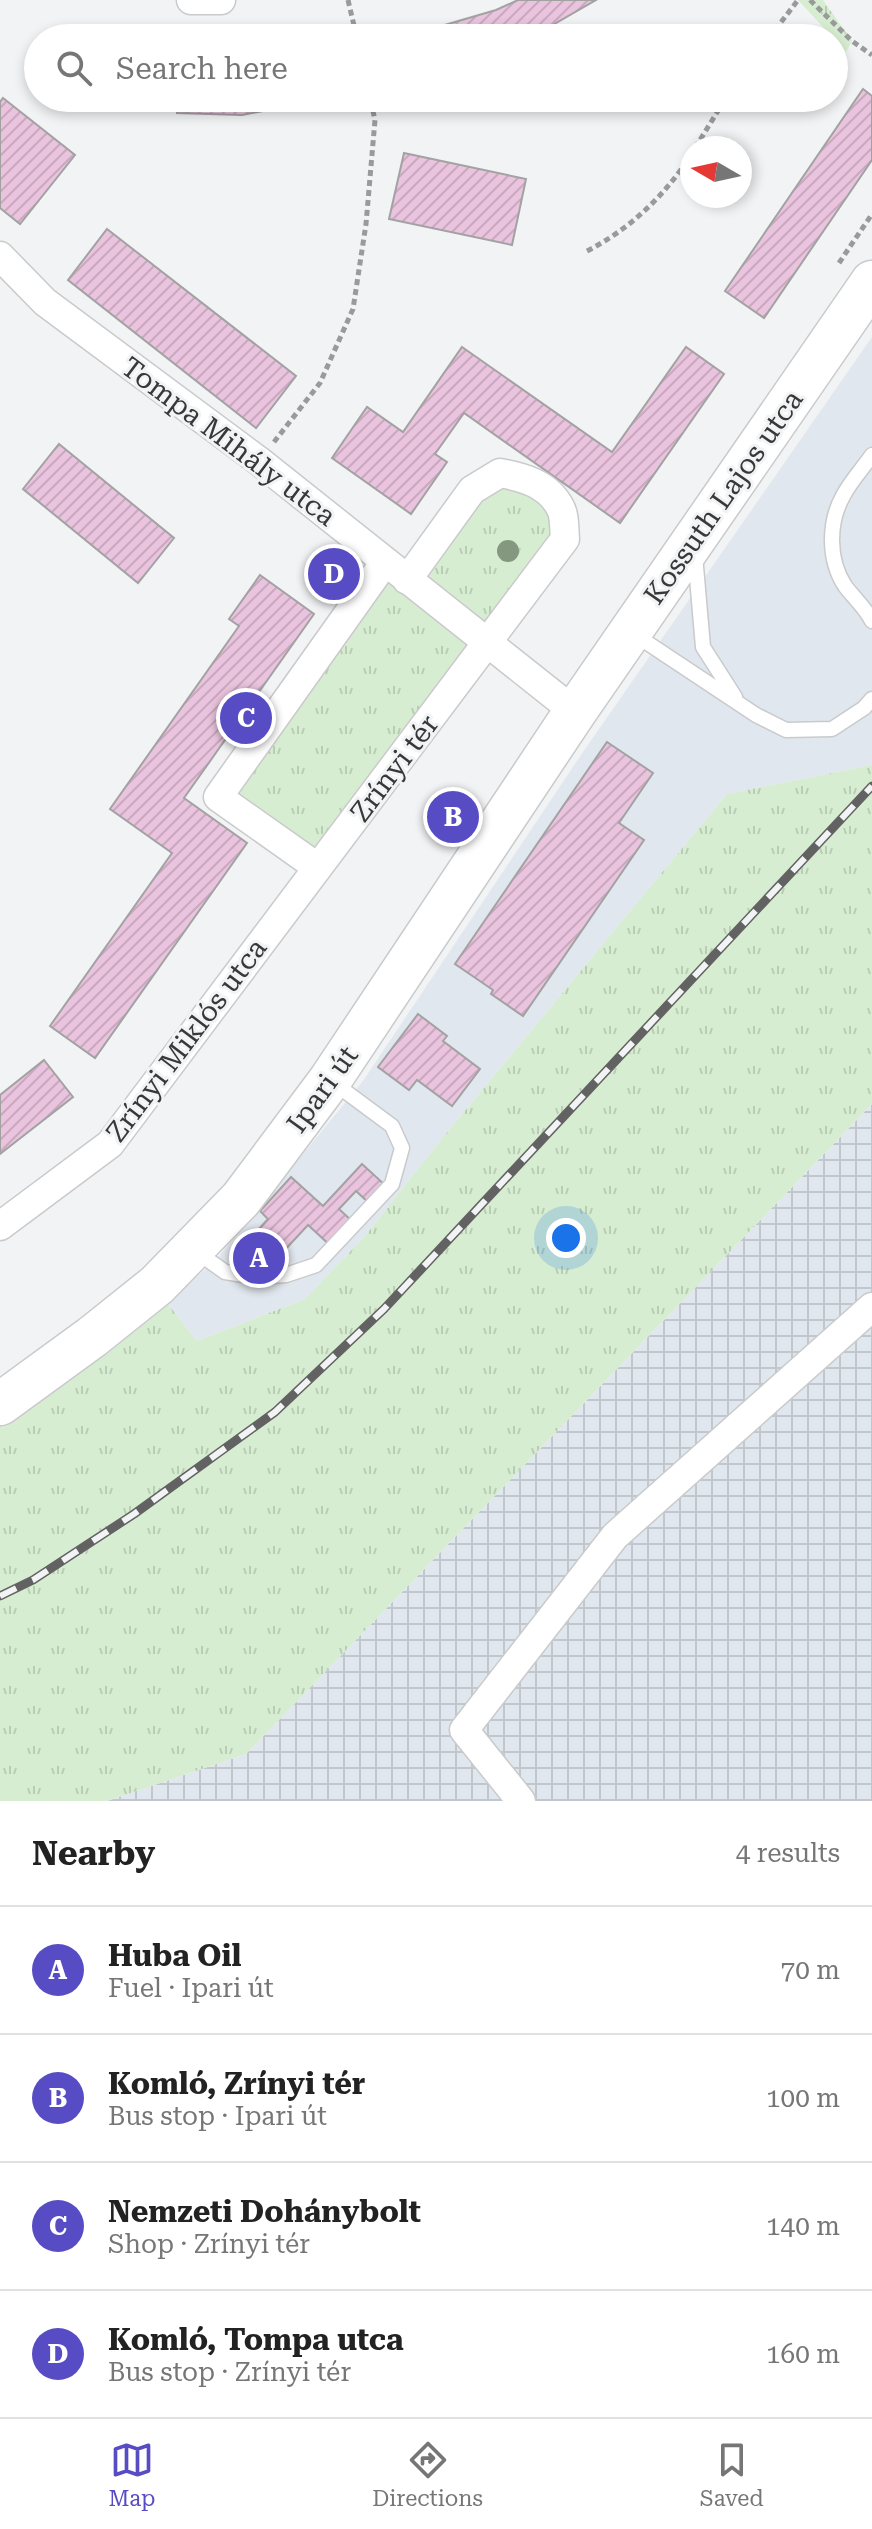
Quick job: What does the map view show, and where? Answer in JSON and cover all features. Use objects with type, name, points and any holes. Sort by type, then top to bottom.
[{"type":"main road","name":"Kossuth Lajos utca","points":[[575,712],[872,282]]},
{"type":"main road","name":"Ipari út","points":[[0,1404],[157,1285],[241,1199],[330,1080],[575,712]]},
{"type":"street","points":[[191,0],[221,0]]},
{"type":"street","name":"Tompa Mihály utca","points":[[0,256],[45,302],[259,461],[575,712]]},
{"type":"street","name":"Zrínyi tér","points":[[317,867],[565,539],[561,508],[546,491],[527,478],[500,473],[472,490],[407,580]]},
{"type":"street","points":[[317,867],[218,797],[385,562]]},
{"type":"street","name":"Zrínyi Miklós utca","points":[[0,1226],[110,1144],[317,867]]},
{"type":"street","points":[[521,1801],[464,1730],[615,1536],[872,1307]]},
{"type":"lane","points":[[872,455],[842,496],[833,525],[833,556],[845,586],[864,606],[872,621]]},
{"type":"lane","points":[[694,539],[703,647],[739,703]]},
{"type":"lane","points":[[630,631],[786,730],[832,729],[872,699]]},
{"type":"lane","points":[[193,1250],[225,1272],[256,1277],[286,1275],[316,1265],[392,1184],[402,1148],[392,1126],[330,1080]]},
{"type":"path","points":[[348,0],[354,24]]},
{"type":"path","points":[[780,24],[798,0]]},
{"type":"path","points":[[810,0],[835,24]]},
{"type":"path","points":[[848,37],[872,55]]},
{"type":"path","points":[[259,461],[320,383],[353,309],[366,224],[373,112]]},
{"type":"path","points":[[702,136],[717,112]]},
{"type":"path","points":[[587,251],[617,236],[680,173]]},
{"type":"shaded area","points":[[872,337],[872,765],[727,794],[365,1236],[305,1299],[197,1341],[167,1303],[215,1261],[363,1081],[583,752]]},
{"type":"shaded area","points":[[872,1104],[872,1801],[107,1801],[246,1754]]},
{"type":"green space","points":[[798,0],[823,0],[840,24],[820,24]]},
{"type":"green space","points":[[527,478],[565,539],[317,867],[218,797],[385,562],[406,580],[472,490]]},
{"type":"green space","points":[[872,765],[872,1104],[246,1754],[107,1801],[0,1801],[0,1404],[167,1303],[197,1341],[305,1299],[365,1236],[727,794]]},
{"type":"building","points":[[518,0],[596,0],[554,24],[448,24]]},
{"type":"building","points":[[863,89],[872,96],[872,160],[764,318],[725,291]]},
{"type":"building","points":[[3,98],[75,155],[20,224],[0,208],[0,102]]},
{"type":"building","points":[[177,112],[258,112],[242,115]]},
{"type":"building","points":[[404,153],[526,179],[512,245],[389,219]]},
{"type":"building","points":[[107,229],[296,376],[256,428],[68,280]]},
{"type":"building","points":[[462,347],[612,452],[686,347],[724,374],[620,523],[464,413],[435,454],[447,462],[411,514],[332,458],[367,407],[403,432]]},
{"type":"building","points":[[59,444],[174,538],[138,583],[23,489]]},
{"type":"building","points":[[260,575],[314,614],[184,798],[247,843],[95,1058],[50,1026],[172,853],[110,809],[239,626],[229,619]]},
{"type":"building","points":[[607,742],[653,773],[619,823],[644,840],[523,1016],[491,994],[493,990],[455,964]]},
{"type":"building","points":[[418,1014],[447,1036],[443,1041],[480,1069],[452,1106],[417,1080],[409,1090],[378,1067]]},
{"type":"building","points":[[44,1060],[73,1097],[0,1154],[0,1095]]},
{"type":"building","points":[[362,1164],[386,1186],[370,1204],[356,1191],[339,1209],[354,1223],[332,1247],[308,1225],[268,1268],[244,1245],[268,1219],[260,1211],[291,1177],[323,1206]]},
{"type":"railway","points":[[0,1596],[33,1580],[134,1514],[275,1412],[384,1309],[872,786]]},
{"type":"place","name":"Komló, Tompa utca","points":[[334,574]]},
{"type":"place","name":"Nemzeti Dohánybolt","points":[[246,718]]},
{"type":"place","name":"Komló, Zrínyi tér","points":[[453,817]]},
{"type":"place","name":"Huba Oil","points":[[259,1258]]}]
